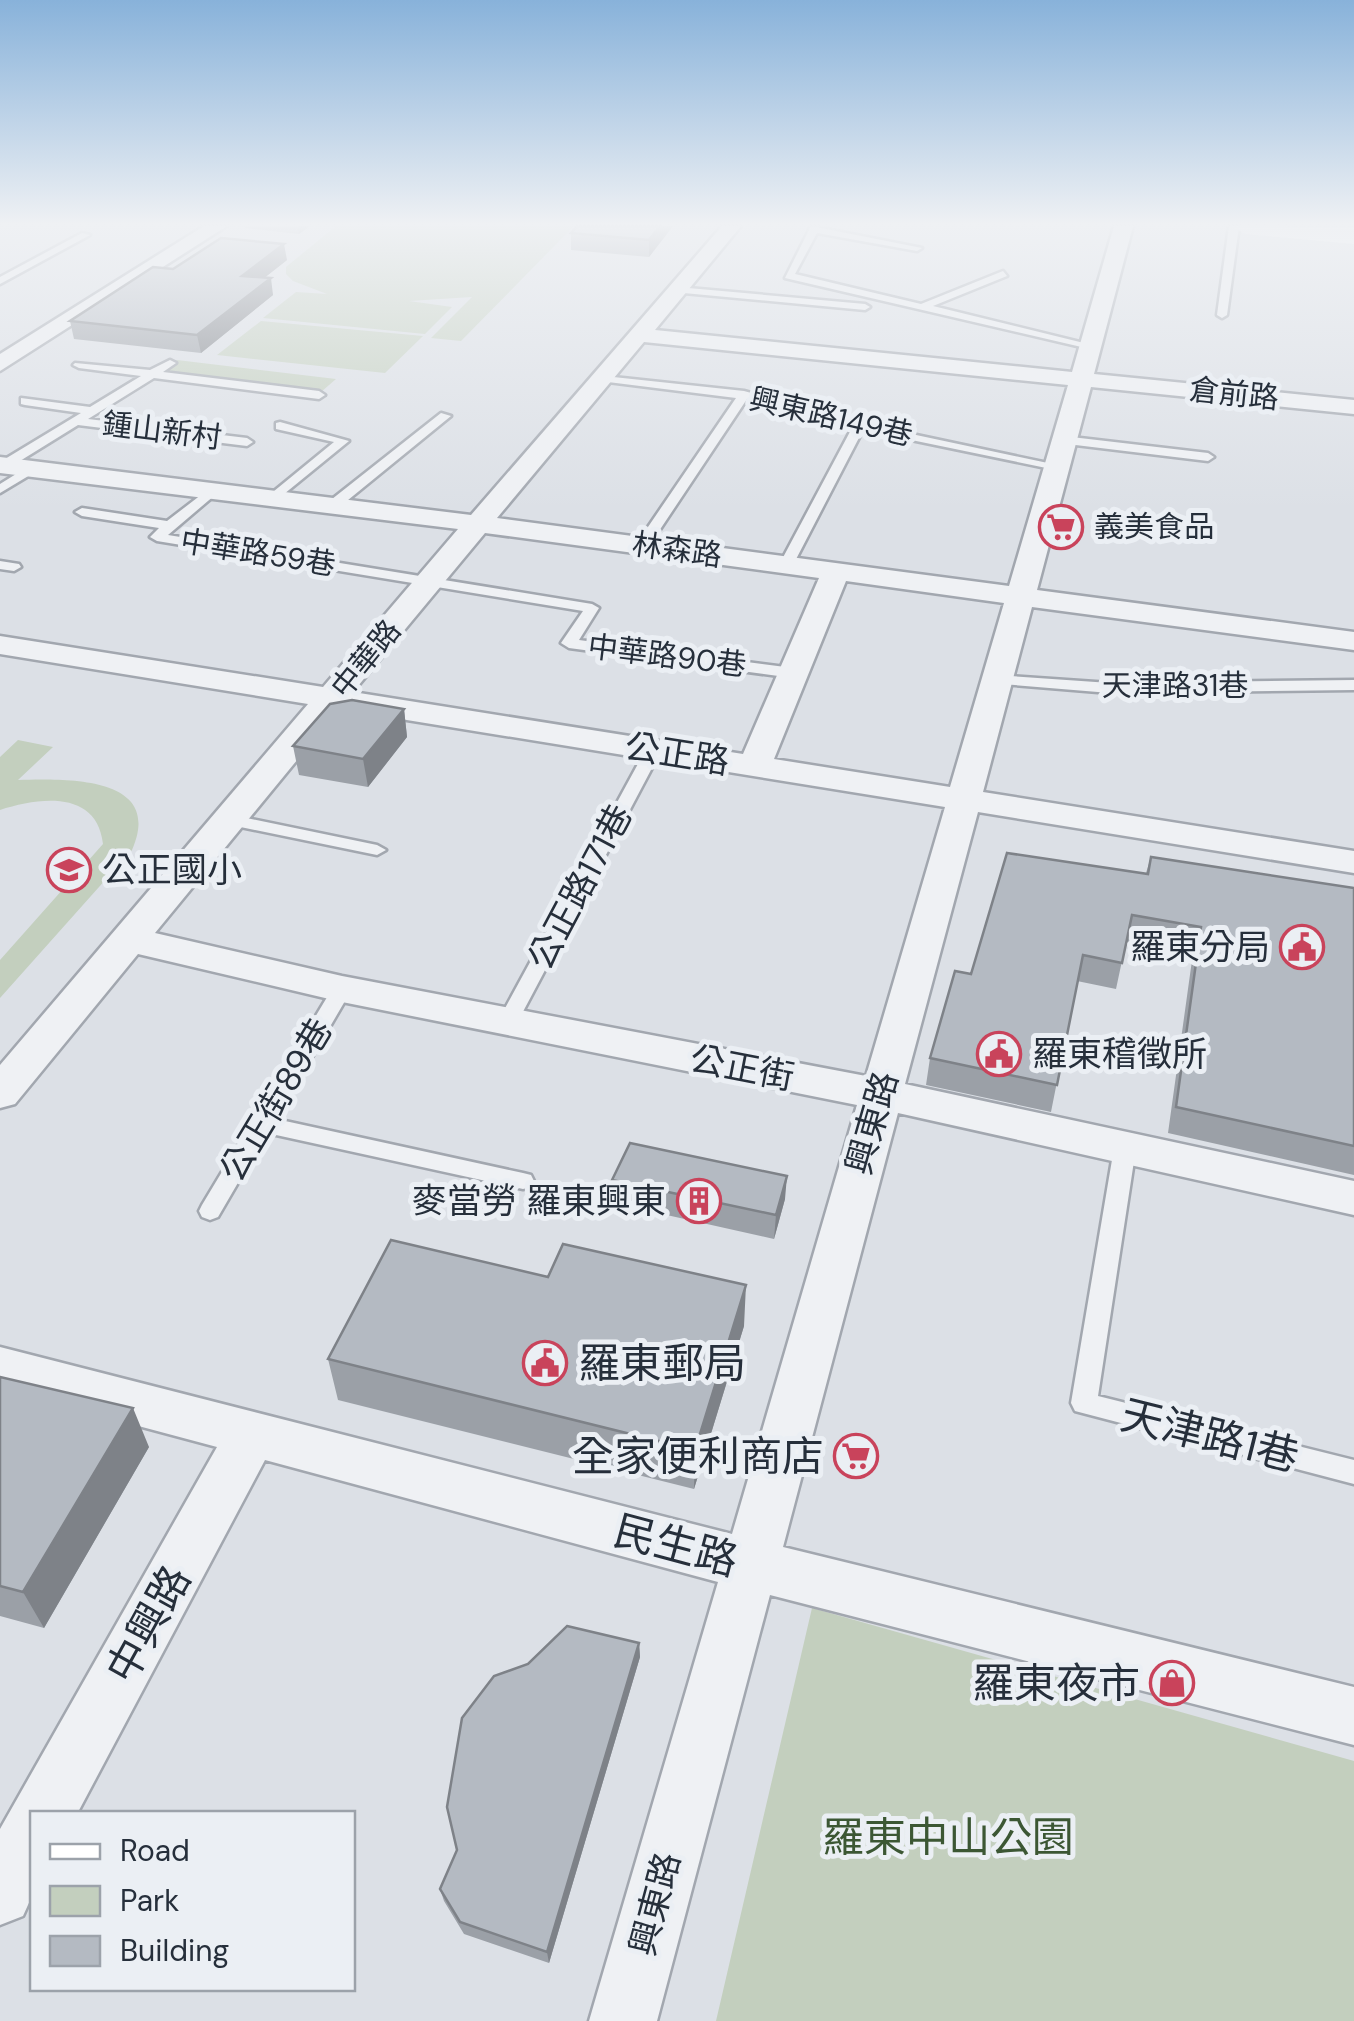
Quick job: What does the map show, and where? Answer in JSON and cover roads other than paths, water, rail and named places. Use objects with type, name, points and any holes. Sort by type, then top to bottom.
[{"type":"street","points":[[0,364],[69,320]]},
{"type":"street","name":"中華路","points":[[0,1093],[650,320]]},
{"type":"street","name":"興東路","points":[[623,2021],[1097,320]]},
{"type":"street","name":"倉前路","points":[[637,335],[1354,407]]},
{"type":"street","name":"林森路","points":[[1,473],[34,470],[482,524],[1354,641]]},
{"type":"street","points":[[754,766],[836,572]]},
{"type":"street","name":"公正路","points":[[0,645],[1354,862]]},
{"type":"street","name":"公正街","points":[[130,940],[342,989],[880,1094],[1354,1198]]},
{"type":"street","name":"民生路","points":[[0,1368],[748,1564],[1354,1716]]},
{"type":"street","name":"中興路","points":[[46,1811],[252,1434]]},
{"type":"street","points":[[0,1893],[30,1838]]},
{"type":"lane","points":[[976,320],[1090,346]]},
{"type":"lane","points":[[1,473],[170,363]]},
{"type":"lane","name":"鍾山新村","points":[[79,365],[318,395]]},
{"type":"lane","name":"興東路149巷","points":[[604,379],[744,396],[859,426],[1060,453],[1208,458]]},
{"type":"lane","points":[[642,546],[744,396]]},
{"type":"lane","points":[[25,401],[93,411]]},
{"type":"lane","points":[[332,506],[444,416]]},
{"type":"lane","name":"鍾山新村","points":[[77,421],[247,442]]},
{"type":"lane","points":[[274,499],[343,441],[280,426]]},
{"type":"lane","points":[[786,565],[859,426]]},
{"type":"lane","name":"中華路59巷","points":[[210,492],[158,536],[428,582]]},
{"type":"lane","points":[[82,512],[170,526]]},
{"type":"lane","name":"中華路90巷","points":[[428,582],[592,608],[569,643],[793,672]]},
{"type":"lane","name":"天津路31巷","points":[[996,680],[1110,688],[1354,685]]},
{"type":"lane","name":"公正路171巷","points":[[507,1023],[653,750]]},
{"type":"lane","points":[[232,820],[376,850]]},
{"type":"lane","name":"公正街89巷","points":[[210,1211],[342,989]]},
{"type":"lane","points":[[262,1124],[524,1181]]},
{"type":"lane","name":"天津路1巷","points":[[1124,1148],[1084,1403],[1354,1472]]},
{"type":"place","name":"義美食品","points":[[1061,527]]},
{"type":"place","name":"公正國小","points":[[69,870]]},
{"type":"place","name":"羅東分局","points":[[1302,947]]},
{"type":"place","name":"羅東稽徵所","points":[[999,1054]]},
{"type":"place","name":"麥當勞 羅東興東","points":[[699,1201]]},
{"type":"place","name":"羅東郵局","points":[[545,1363]]},
{"type":"place","name":"全家便利商店","points":[[856,1456]]},
{"type":"place","name":"羅東夜市","points":[[1172,1683]]},
{"type":"park label","name":"羅東中山公園","points":[[948,1837]]}]
